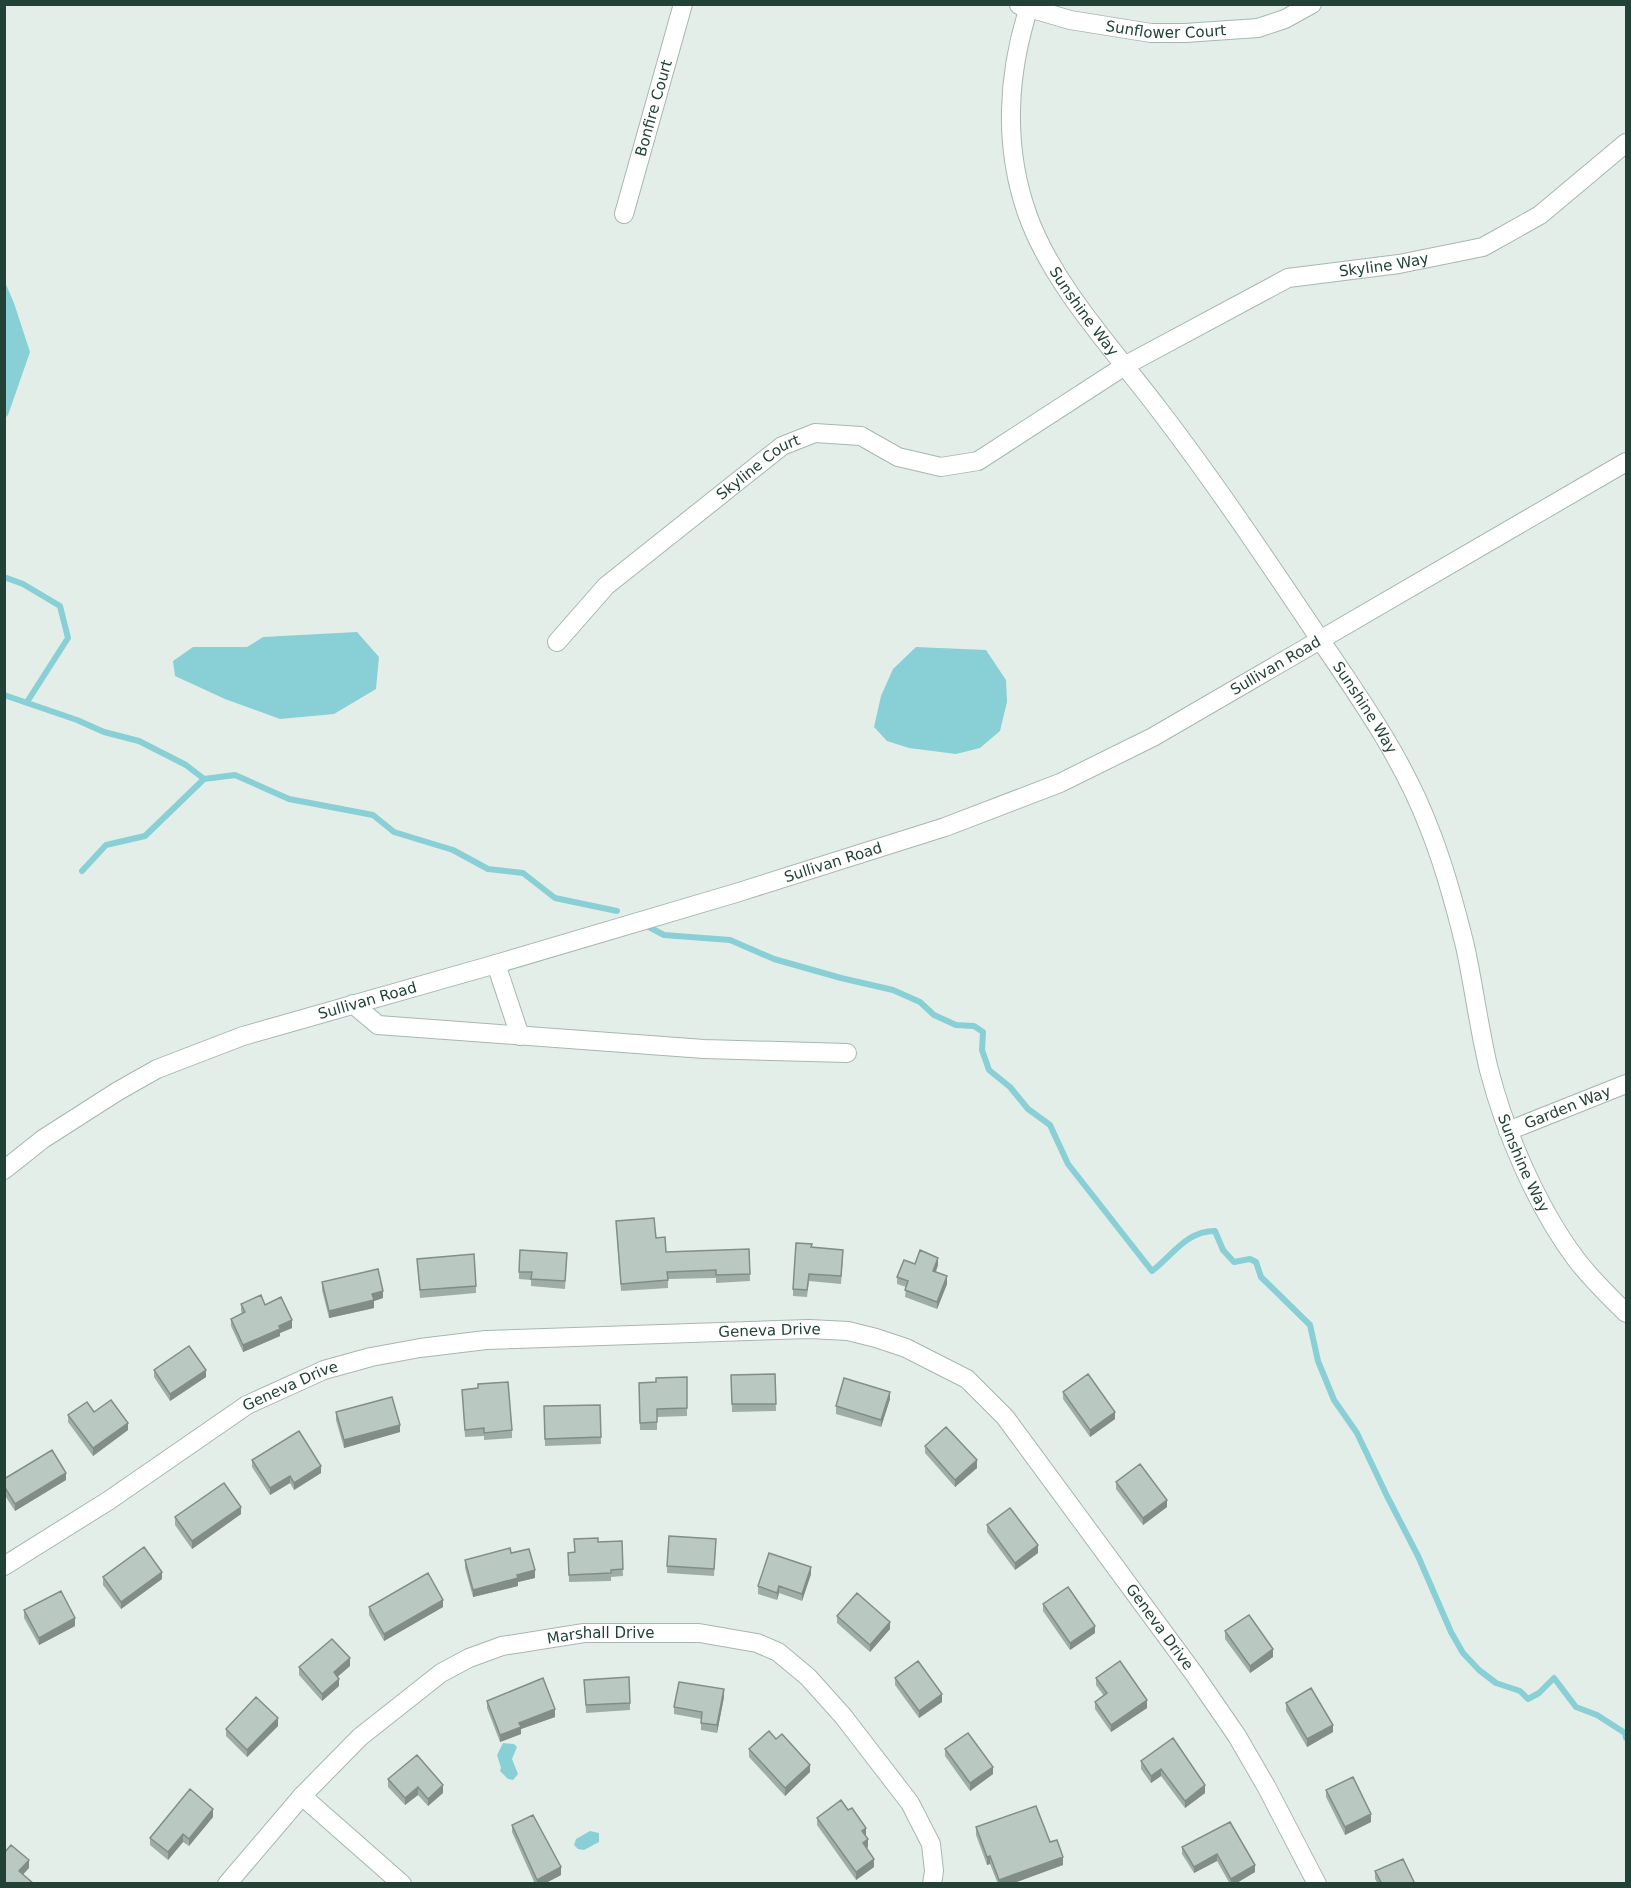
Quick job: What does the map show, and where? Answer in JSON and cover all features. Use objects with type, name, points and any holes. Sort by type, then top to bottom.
[{"type":"street","name":"Bonfire Court","points":[[624,214],[682,4]]},
{"type":"street","name":"Sunflower Court","points":[[1026,5],[1070,20],[1151,33],[1185,33],[1258,28],[1285,20],[1312,4]]},
{"type":"street","name":"Sunshine Way","points":[[1026,5],[1012,88],[1012,148],[1029,218],[1072,299],[1184,441],[1246,529],[1382,734],[1417,796],[1441,859],[1462,936],[1489,1071],[1508,1131],[1543,1205],[1576,1259],[1626,1313]]},
{"type":"street","name":"Skyline Way","points":[[1126,365],[1288,278],[1399,264],[1483,247],[1540,215],[1626,143]]},
{"type":"street","name":"Skyline Court","points":[[557,642],[606,586],[782,446],[815,433],[861,436],[897,457],[940,467],[978,461],[1126,365]]},
{"type":"street","name":"Sullivan Road","points":[[4,1170],[81,1113],[157,1069],[243,1036],[496,964],[823,866],[936,830],[1010,804],[1060,783],[1153,737],[1626,462]]},
{"type":"street","points":[[496,964],[520,1036]]},
{"type":"street","points":[[353,1004],[378,1025],[704,1049],[847,1053]]},
{"type":"street","name":"Garden Way","points":[[1508,1131],[1626,1084]]},
{"type":"street","name":"Geneva Drive","points":[[4,1566],[108,1501],[247,1405],[324,1370],[371,1357],[486,1340],[809,1329],[848,1332],[876,1338],[922,1355],[968,1379],[1005,1417],[1196,1675],[1237,1736],[1317,1884]]},
{"type":"street","name":"Marshall Drive","points":[[227,1884],[302,1796],[360,1737],[441,1673],[502,1646],[584,1633],[709,1634],[757,1644],[778,1652],[808,1677],[843,1716],[910,1803],[931,1844],[932,1884]]},
{"type":"street","points":[[302,1796],[402,1884]]},
{"type":"water","points":[[4,280],[30,352],[5,418]]},
{"type":"water","points":[[357,632],[379,657],[376,689],[334,714],[280,719],[225,699],[175,676],[173,661],[193,647],[247,647],[263,637]]},
{"type":"water","points":[[916,647],[986,650],[1006,680],[1007,702],[1000,731],[980,748],[956,754],[909,748],[887,741],[874,727],[881,696],[893,669]]},
{"type":"water","points":[[503,1743],[514,1744],[517,1747],[512,1759],[518,1774],[513,1780],[508,1779],[500,1771],[497,1755]]},
{"type":"water","points":[[590,1831],[599,1833],[599,1842],[584,1850],[578,1849],[574,1845],[576,1839]]},
{"type":"building","points":[[654,1218],[656,1238],[665,1237],[666,1252],[749,1249],[750,1274],[716,1275],[716,1270],[667,1272],[668,1280],[621,1284],[616,1221]]},
{"type":"building","points":[[796,1243],[843,1250],[841,1276],[809,1274],[807,1290],[793,1289]]},
{"type":"building","points":[[520,1250],[567,1253],[565,1281],[531,1279],[532,1272],[519,1272]]},
{"type":"building","points":[[920,1250],[938,1258],[933,1271],[947,1276],[937,1302],[905,1290],[908,1281],[897,1277],[904,1260],[915,1264]]},
{"type":"building","points":[[474,1254],[476,1286],[420,1290],[417,1259]]},
{"type":"building","points":[[378,1269],[383,1291],[372,1294],[374,1300],[329,1311],[322,1282]]},
{"type":"building","points":[[261,1295],[265,1305],[281,1297],[292,1320],[279,1326],[280,1329],[243,1345],[231,1319],[245,1312],[241,1304]]},
{"type":"building","points":[[189,1346],[206,1370],[170,1394],[154,1370]]},
{"type":"building","points":[[775,1374],[776,1404],[732,1404],[731,1375]]},
{"type":"building","points":[[1088,1374],[1115,1412],[1090,1430],[1063,1392]]},
{"type":"building","points":[[687,1377],[687,1408],[657,1409],[657,1422],[640,1423],[639,1383],[656,1382],[656,1378]]},
{"type":"building","points":[[844,1378],[890,1392],[881,1420],[836,1406]]},
{"type":"building","points":[[508,1382],[512,1430],[484,1433],[484,1428],[465,1430],[462,1390],[478,1388],[478,1384]]},
{"type":"building","points":[[392,1397],[400,1425],[344,1440],[336,1412]]},
{"type":"building","points":[[111,1400],[128,1423],[93,1448],[68,1415],[87,1402],[94,1412]]},
{"type":"building","points":[[600,1405],[601,1437],[545,1439],[544,1406]]},
{"type":"building","points":[[946,1427],[977,1460],[955,1480],[925,1446]]},
{"type":"building","points":[[299,1431],[321,1466],[294,1483],[290,1476],[270,1488],[252,1460]]},
{"type":"building","points":[[52,1450],[66,1473],[15,1504],[4,1486],[4,1479]]},
{"type":"building","points":[[1140,1464],[1167,1500],[1143,1518],[1116,1482]]},
{"type":"building","points":[[224,1483],[241,1507],[192,1541],[175,1517]]},
{"type":"building","points":[[1010,1508],[1038,1545],[1015,1563],[987,1525]]},
{"type":"building","points":[[669,1536],[716,1539],[714,1569],[667,1566]]},
{"type":"building","points":[[598,1538],[598,1542],[622,1541],[623,1569],[611,1570],[611,1573],[569,1575],[568,1553],[575,1552],[574,1539]]},
{"type":"building","points":[[144,1547],[162,1572],[121,1602],[103,1577]]},
{"type":"building","points":[[510,1548],[511,1553],[529,1549],[535,1570],[517,1575],[518,1578],[473,1590],[465,1560]]},
{"type":"building","points":[[769,1553],[811,1567],[802,1594],[779,1586],[777,1593],[758,1586]]},
{"type":"building","points":[[428,1573],[443,1600],[384,1634],[369,1607]]},
{"type":"building","points":[[1068,1587],[1095,1626],[1070,1643],[1043,1604]]},
{"type":"building","points":[[61,1591],[75,1618],[39,1638],[24,1610]]},
{"type":"building","points":[[857,1593],[890,1622],[870,1645],[837,1616]]},
{"type":"building","points":[[1249,1615],[1273,1649],[1250,1666],[1225,1631]]},
{"type":"building","points":[[332,1639],[350,1658],[334,1672],[339,1679],[322,1694],[299,1667]]},
{"type":"building","points":[[918,1661],[942,1694],[919,1711],[895,1678]]},
{"type":"building","points":[[1120,1661],[1147,1700],[1111,1725],[1095,1702],[1107,1693],[1096,1678]]},
{"type":"building","points":[[629,1677],[630,1703],[586,1705],[584,1680]]},
{"type":"building","points":[[543,1678],[555,1709],[519,1723],[521,1727],[500,1735],[487,1701]]},
{"type":"building","points":[[679,1682],[724,1689],[717,1725],[701,1723],[702,1712],[674,1707]]},
{"type":"building","points":[[1311,1688],[1333,1725],[1307,1739],[1286,1703]]},
{"type":"building","points":[[256,1697],[278,1718],[247,1750],[226,1729]]},
{"type":"building","points":[[769,1731],[776,1739],[782,1734],[810,1765],[785,1788],[749,1749]]},
{"type":"building","points":[[968,1733],[993,1767],[970,1783],[945,1749]]},
{"type":"building","points":[[1173,1738],[1205,1785],[1185,1801],[1161,1769],[1151,1776],[1141,1761]]},
{"type":"building","points":[[417,1755],[443,1785],[428,1799],[418,1787],[405,1798],[388,1779]]},
{"type":"building","points":[[1353,1777],[1371,1814],[1345,1827],[1326,1790]]},
{"type":"building","points":[[190,1789],[213,1809],[189,1839],[183,1834],[168,1852],[150,1838]]},
{"type":"building","points":[[841,1800],[848,1810],[852,1808],[866,1828],[862,1831],[868,1839],[863,1843],[874,1859],[856,1872],[817,1818]]},
{"type":"building","points":[[1036,1806],[1050,1842],[1057,1840],[1063,1857],[999,1880],[990,1856],[987,1857],[976,1827]]},
{"type":"building","points":[[533,1815],[561,1867],[537,1880],[512,1825]]},
{"type":"building","points":[[1230,1822],[1255,1865],[1231,1879],[1217,1854],[1194,1867],[1182,1847]]},
{"type":"building","points":[[11,1845],[29,1860],[19,1871],[34,1884],[4,1884],[4,1853]]},
{"type":"building","points":[[1403,1859],[1415,1884],[1382,1884],[1375,1871]]},
{"type":"waterway","points":[[4,577],[23,584],[60,606],[68,638],[27,702]]},
{"type":"waterway","points":[[4,695],[77,720],[104,732],[139,741],[186,765],[204,779]]},
{"type":"waterway","points":[[82,871],[106,845],[145,836],[204,779],[235,775],[289,799],[373,815],[394,832],[453,850],[488,869],[523,873],[555,898],[617,911]]},
{"type":"waterway","points":[[649,927],[664,935],[730,940],[774,959],[893,990],[920,1002],[934,1015],[956,1025],[974,1026],[983,1032],[982,1050],[989,1070],[1010,1087],[1028,1109],[1050,1125],[1068,1164],[1152,1271],[1188,1239],[1205,1232],[1215,1231],[1223,1250],[1234,1262],[1250,1259],[1256,1262],[1261,1277],[1310,1325],[1318,1361],[1334,1400],[1357,1433],[1463,1653],[1479,1670],[1496,1683],[1520,1691],[1528,1699],[1539,1693],[1554,1678],[1576,1707],[1597,1715],[1625,1733],[1626,1738]]}]
